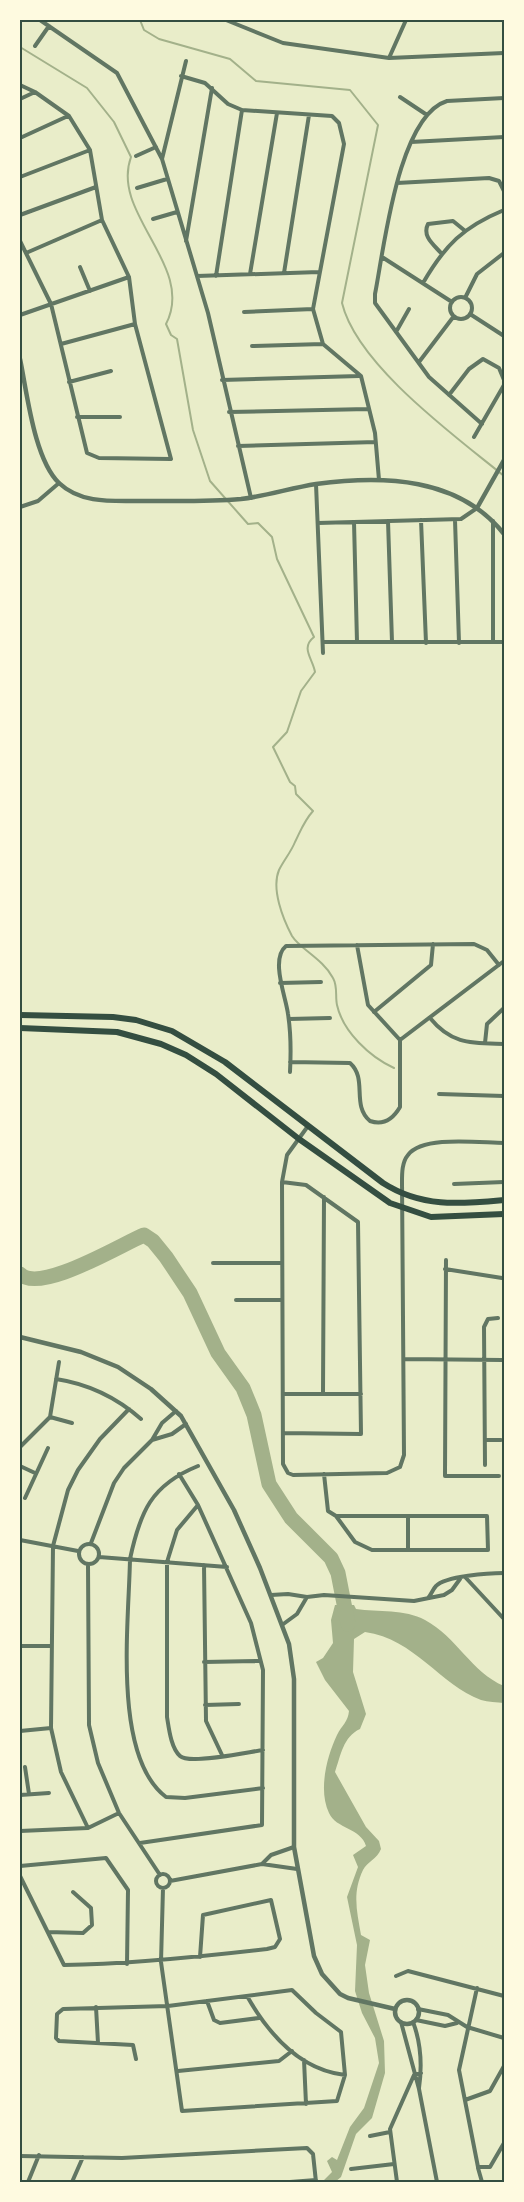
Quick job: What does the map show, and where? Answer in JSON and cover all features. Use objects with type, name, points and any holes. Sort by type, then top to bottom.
[{"type":"main road","points":[[20,1015],[113,1017],[136,1020],[172,1031],[225,1062],[402,1194],[426,1202],[446,1204],[504,1200]]},
{"type":"main road","points":[[20,1028],[117,1032],[168,1047],[216,1074],[299,1139],[378,1196],[402,1210],[445,1218],[504,1214]]},
{"type":"street","points":[[40,20],[117,73],[162,159],[197,276],[251,498]]},
{"type":"street","points":[[226,20],[283,43],[389,58],[504,53]]},
{"type":"street","points":[[389,58],[406,20]]},
{"type":"street","points":[[35,46],[49,26]]},
{"type":"street","points":[[162,159],[186,61]]},
{"type":"street","points":[[181,76],[212,87],[228,104],[242,110],[332,116],[339,123],[344,144],[313,309],[323,344],[361,376],[376,442],[379,480]]},
{"type":"street","points":[[20,86],[35,92],[69,116],[90,150],[102,220],[129,277],[135,324],[171,459],[90,456],[86,450],[77,417],[51,304],[20,241]]},
{"type":"street","points":[[186,242],[212,87]]},
{"type":"street","points":[[20,99],[35,92]]},
{"type":"street","points":[[400,97],[427,116]]},
{"type":"street","points":[[482,424],[429,377],[375,303],[401,164],[410,142],[438,104],[447,101],[504,98]]},
{"type":"street","points":[[216,276],[242,110]]},
{"type":"street","points":[[250,274],[277,113]]},
{"type":"street","points":[[285,273],[309,115]]},
{"type":"street","points":[[20,138],[69,116]]},
{"type":"street","points":[[410,142],[504,137]]},
{"type":"street","points":[[136,156],[156,147]]},
{"type":"street","points":[[20,177],[90,150]]},
{"type":"street","points":[[397,183],[489,178],[499,181],[504,191]]},
{"type":"street","points":[[137,188],[167,179]]},
{"type":"street","points":[[20,215],[96,187]]},
{"type":"street","points":[[423,284],[441,253],[464,230],[504,210]]},
{"type":"street","points":[[153,219],[177,212]]},
{"type":"street","points":[[26,254],[102,220]]},
{"type":"street","points":[[441,253],[427,237],[425,230],[428,224],[453,221],[464,230]]},
{"type":"street","points":[[465,298],[477,274],[504,253]]},
{"type":"street","points":[[382,257],[452,302]]},
{"type":"street","points":[[80,267],[90,291]]},
{"type":"street","points":[[197,276],[320,272]]},
{"type":"street","points":[[20,315],[129,277]]},
{"type":"street","points":[[457,298],[465,298],[471,306],[470,314],[464,318],[454,316],[450,309],[452,302],[457,298]]},
{"type":"street","points":[[244,312],[313,309]]},
{"type":"street","points":[[396,332],[409,309]]},
{"type":"street","points":[[470,314],[504,336]]},
{"type":"street","points":[[419,362],[454,316]]},
{"type":"street","points":[[61,344],[135,324]]},
{"type":"street","points":[[252,346],[323,344]]},
{"type":"street","points":[[20,359],[44,459],[59,483],[82,497],[107,502],[240,499],[316,484],[379,480],[430,486],[450,492],[494,521],[504,534]]},
{"type":"street","points":[[449,395],[469,369],[483,359],[499,368],[504,380]]},
{"type":"street","points":[[69,382],[111,371]]},
{"type":"street","points":[[222,380],[361,376]]},
{"type":"street","points":[[474,437],[504,386]]},
{"type":"street","points":[[229,412],[368,408]]},
{"type":"street","points":[[77,417],[120,417]]},
{"type":"street","points":[[238,446],[376,442]]},
{"type":"street","points":[[318,524],[468,517],[477,508],[504,460]]},
{"type":"street","points":[[20,507],[38,501],[59,483]]},
{"type":"street","points":[[316,484],[323,653]]},
{"type":"street","points":[[454,519],[459,643]]},
{"type":"street","points":[[421,520],[426,643]]},
{"type":"street","points":[[388,521],[392,642]]},
{"type":"street","points":[[493,642],[494,521]]},
{"type":"street","points":[[354,522],[357,642]]},
{"type":"street","points":[[323,642],[504,642]]},
{"type":"street","points":[[374,1012],[431,965],[433,944]]},
{"type":"street","points":[[290,1072],[289,1019],[280,983],[281,952],[290,945],[478,944],[487,950],[499,965]]},
{"type":"street","points":[[290,1062],[350,1063],[358,1073],[361,1110],[370,1122],[376,1124],[389,1120],[400,1107],[400,1040],[365,999],[357,945]]},
{"type":"street","points":[[400,1040],[504,961]]},
{"type":"street","points":[[280,983],[321,982]]},
{"type":"street","points":[[485,1043],[487,1024],[504,1008]]},
{"type":"street","points":[[289,1019],[330,1018]]},
{"type":"street","points":[[430,1018],[440,1030],[453,1038],[504,1044]]},
{"type":"street","points":[[439,1094],[504,1096]]},
{"type":"street","points":[[308,1126],[284,1161],[282,1182],[283,1464],[288,1473],[387,1473],[400,1467],[404,1455],[402,1210],[404,1162],[418,1146],[431,1142],[504,1143]]},
{"type":"street","points":[[282,1182],[302,1182],[353,1216],[359,1225],[361,1394],[361,1434],[283,1433]]},
{"type":"street","points":[[454,1184],[504,1182]]},
{"type":"street","points":[[323,1394],[324,1197]]},
{"type":"street","points":[[446,1260],[445,1476],[499,1476]]},
{"type":"street","points":[[213,1263],[282,1263]]},
{"type":"street","points":[[446,1269],[502,1278]]},
{"type":"street","points":[[236,1300],[282,1300]]},
{"type":"street","points":[[485,1465],[485,1322],[488,1319],[498,1318]]},
{"type":"street","points":[[20,1337],[81,1352],[109,1363],[135,1377],[176,1410],[234,1510],[271,1595],[291,1656],[294,1679],[294,1847],[318,1965],[327,1981],[348,1998],[395,2009]]},
{"type":"street","points":[[404,1359],[502,1360]]},
{"type":"street","points":[[20,1447],[50,1417],[59,1362]]},
{"type":"street","points":[[56,1379],[96,1389],[141,1419]]},
{"type":"street","points":[[283,1394],[361,1394]]},
{"type":"street","points":[[88,1828],[61,1772],[51,1728],[53,1546],[59,1518],[78,1470],[100,1439],[129,1409]]},
{"type":"street","points":[[91,1544],[114,1483],[124,1468],[152,1440],[162,1423],[176,1410]]},
{"type":"street","points":[[50,1417],[72,1423]]},
{"type":"street","points":[[152,1440],[172,1434],[186,1424]]},
{"type":"street","points":[[484,1440],[501,1440]]},
{"type":"street","points":[[25,1498],[48,1448]]},
{"type":"street","points":[[20,1466],[35,1473]]},
{"type":"street","points":[[198,1466],[179,1473],[159,1490],[143,1511],[130,1559],[128,1714],[134,1742],[151,1783],[166,1797],[185,1798],[263,1788]]},
{"type":"street","points":[[140,1843],[262,1825],[263,1750],[260,1661],[251,1623],[198,1505],[179,1473]]},
{"type":"street","points":[[324,1474],[326,1507],[360,1547],[408,1550],[488,1550],[487,1516],[336,1516]]},
{"type":"street","points":[[198,1505],[177,1530],[167,1562],[167,1717],[170,1732],[178,1754],[190,1761],[263,1750]]},
{"type":"street","points":[[408,1516],[408,1550]]},
{"type":"street","points":[[20,1540],[78,1551]]},
{"type":"street","points":[[78,1551],[83,1545],[91,1544],[98,1548],[99,1557]]},
{"type":"street","points":[[78,1551],[80,1560],[88,1564],[99,1557],[226,1567]]},
{"type":"street","points":[[88,1564],[89,1725],[98,1763],[119,1813],[160,1875]]},
{"type":"street","points":[[204,1565],[206,1721],[222,1755]]},
{"type":"street","points":[[428,1599],[436,1585],[447,1579],[460,1579],[479,1573],[504,1573]]},
{"type":"street","points":[[466,1577],[502,1613],[504,1619]]},
{"type":"street","points":[[271,1595],[428,1599],[444,1595],[452,1590],[460,1579]]},
{"type":"street","points":[[282,1625],[297,1614],[307,1597]]},
{"type":"street","points":[[20,1646],[51,1646]]},
{"type":"street","points":[[204,1662],[260,1661]]},
{"type":"street","points":[[205,1706],[238,1704]]},
{"type":"street","points":[[20,1731],[51,1728]]},
{"type":"street","points":[[25,1767],[29,1794]]},
{"type":"street","points":[[20,1795],[49,1793]]},
{"type":"street","points":[[20,1831],[88,1828],[119,1813]]},
{"type":"street","points":[[262,1864],[271,1855],[294,1847]]},
{"type":"street","points":[[20,1866],[106,1858],[128,1890],[127,1964]]},
{"type":"street","points":[[170,1881],[262,1864],[297,1869]]},
{"type":"street","points":[[160,1875],[166,1875],[170,1881]]},
{"type":"street","points":[[160,1875],[156,1883],[163,1888]]},
{"type":"street","points":[[20,1876],[64,1965],[161,1962],[267,1949],[280,1943],[271,1900],[203,1915],[200,1957]]},
{"type":"street","points":[[163,1888],[168,1886],[170,1881]]},
{"type":"street","points":[[136,2059],[133,2045],[63,2043],[56,2038],[57,2014],[63,2009],[168,2006],[292,1990],[316,2013],[341,2032],[345,2075],[337,2101],[185,2113],[181,2106],[178,2071],[168,2006],[161,1962],[163,1888]]},
{"type":"street","points":[[47,1932],[77,1934],[89,1930],[92,1924],[91,1908],[73,1892]]},
{"type":"street","points":[[396,1976],[408,1971],[504,1996]]},
{"type":"street","points":[[477,1988],[459,2061],[482,2182]]},
{"type":"street","points":[[247,1996],[259,2018],[304,2061],[334,2074],[345,2075]]},
{"type":"street","points":[[395,2009],[405,2000],[413,2002],[418,2008],[448,2015],[457,2023],[504,2038]]},
{"type":"street","points":[[207,2001],[214,2020],[220,2023],[259,2018]]},
{"type":"street","points":[[96,2007],[98,2043]]},
{"type":"street","points":[[418,2008],[414,2021],[422,2073],[419,2089]]},
{"type":"street","points":[[395,2009],[396,2017],[401,2022],[419,2089],[437,2182]]},
{"type":"street","points":[[401,2022],[414,2021],[446,2025],[457,2023]]},
{"type":"street","points":[[178,2071],[279,2061],[292,2051]]},
{"type":"street","points":[[304,2061],[306,2104]]},
{"type":"street","points":[[465,2100],[490,2091],[504,2066]]},
{"type":"street","points":[[414,2075],[422,2073]]},
{"type":"street","points":[[397,2182],[390,2132],[414,2075]]},
{"type":"street","points":[[370,2136],[390,2132]]},
{"type":"street","points":[[478,2167],[490,2167],[504,2143]]},
{"type":"street","points":[[20,2156],[122,2158],[307,2148],[313,2154],[316,2181],[290,2182]]},
{"type":"street","points":[[28,2182],[39,2155]]},
{"type":"street","points":[[72,2182],[83,2157]]},
{"type":"street","points":[[351,2169],[394,2164]]},
{"type":"shaded area","points":[[335,1605],[354,1605],[356,1609],[400,1612],[425,1620],[446,1636],[482,1672],[504,1686],[504,1703],[481,1700],[466,1693],[413,1653],[383,1636],[365,1632],[354,1639],[353,1672],[366,1714],[360,1729],[354,1732],[346,1742],[335,1772],[366,1827],[379,1841],[381,1849],[363,1870],[357,1887],[356,1903],[361,1935],[370,1940],[365,1965],[369,1993],[384,2041],[385,2073],[372,2118],[356,2134],[341,2177],[335,2182],[322,2182],[332,2172],[327,2161],[332,2157],[337,2160],[350,2127],[364,2108],[379,2063],[375,2038],[362,2013],[355,1991],[357,1945],[347,1897],[358,1867],[353,1855],[366,1846],[359,1836],[332,1818],[324,1794],[325,1773],[330,1753],[349,1711],[325,1680],[316,1662],[323,1658],[333,1643],[331,1620]]},
{"type":"waterway","points":[[140,20],[144,30],[159,39],[230,59],[256,81],[350,90],[378,125],[342,303],[351,327],[367,351],[387,374],[435,420],[504,476]]},
{"type":"waterway","points":[[20,47],[87,88],[114,122],[131,157],[128,178],[132,199],[163,261],[170,281],[172,303],[166,324],[171,335],[177,339],[193,430],[210,481],[248,524],[258,523],[272,537],[277,559],[314,637],[308,645],[308,654],[315,672],[301,691],[287,732],[273,747],[290,782],[295,786],[296,794],[313,811],[279,870],[277,895],[292,936],[324,965],[333,978],[340,1015],[351,1034],[367,1050],[394,1068]]},
{"type":"waterway","points":[[20,1274],[30,1278],[44,1278],[80,1266],[144,1235],[153,1241],[190,1293],[218,1353],[243,1388],[254,1415],[269,1484],[291,1518],[331,1558],[338,1573],[348,1624]]}]
